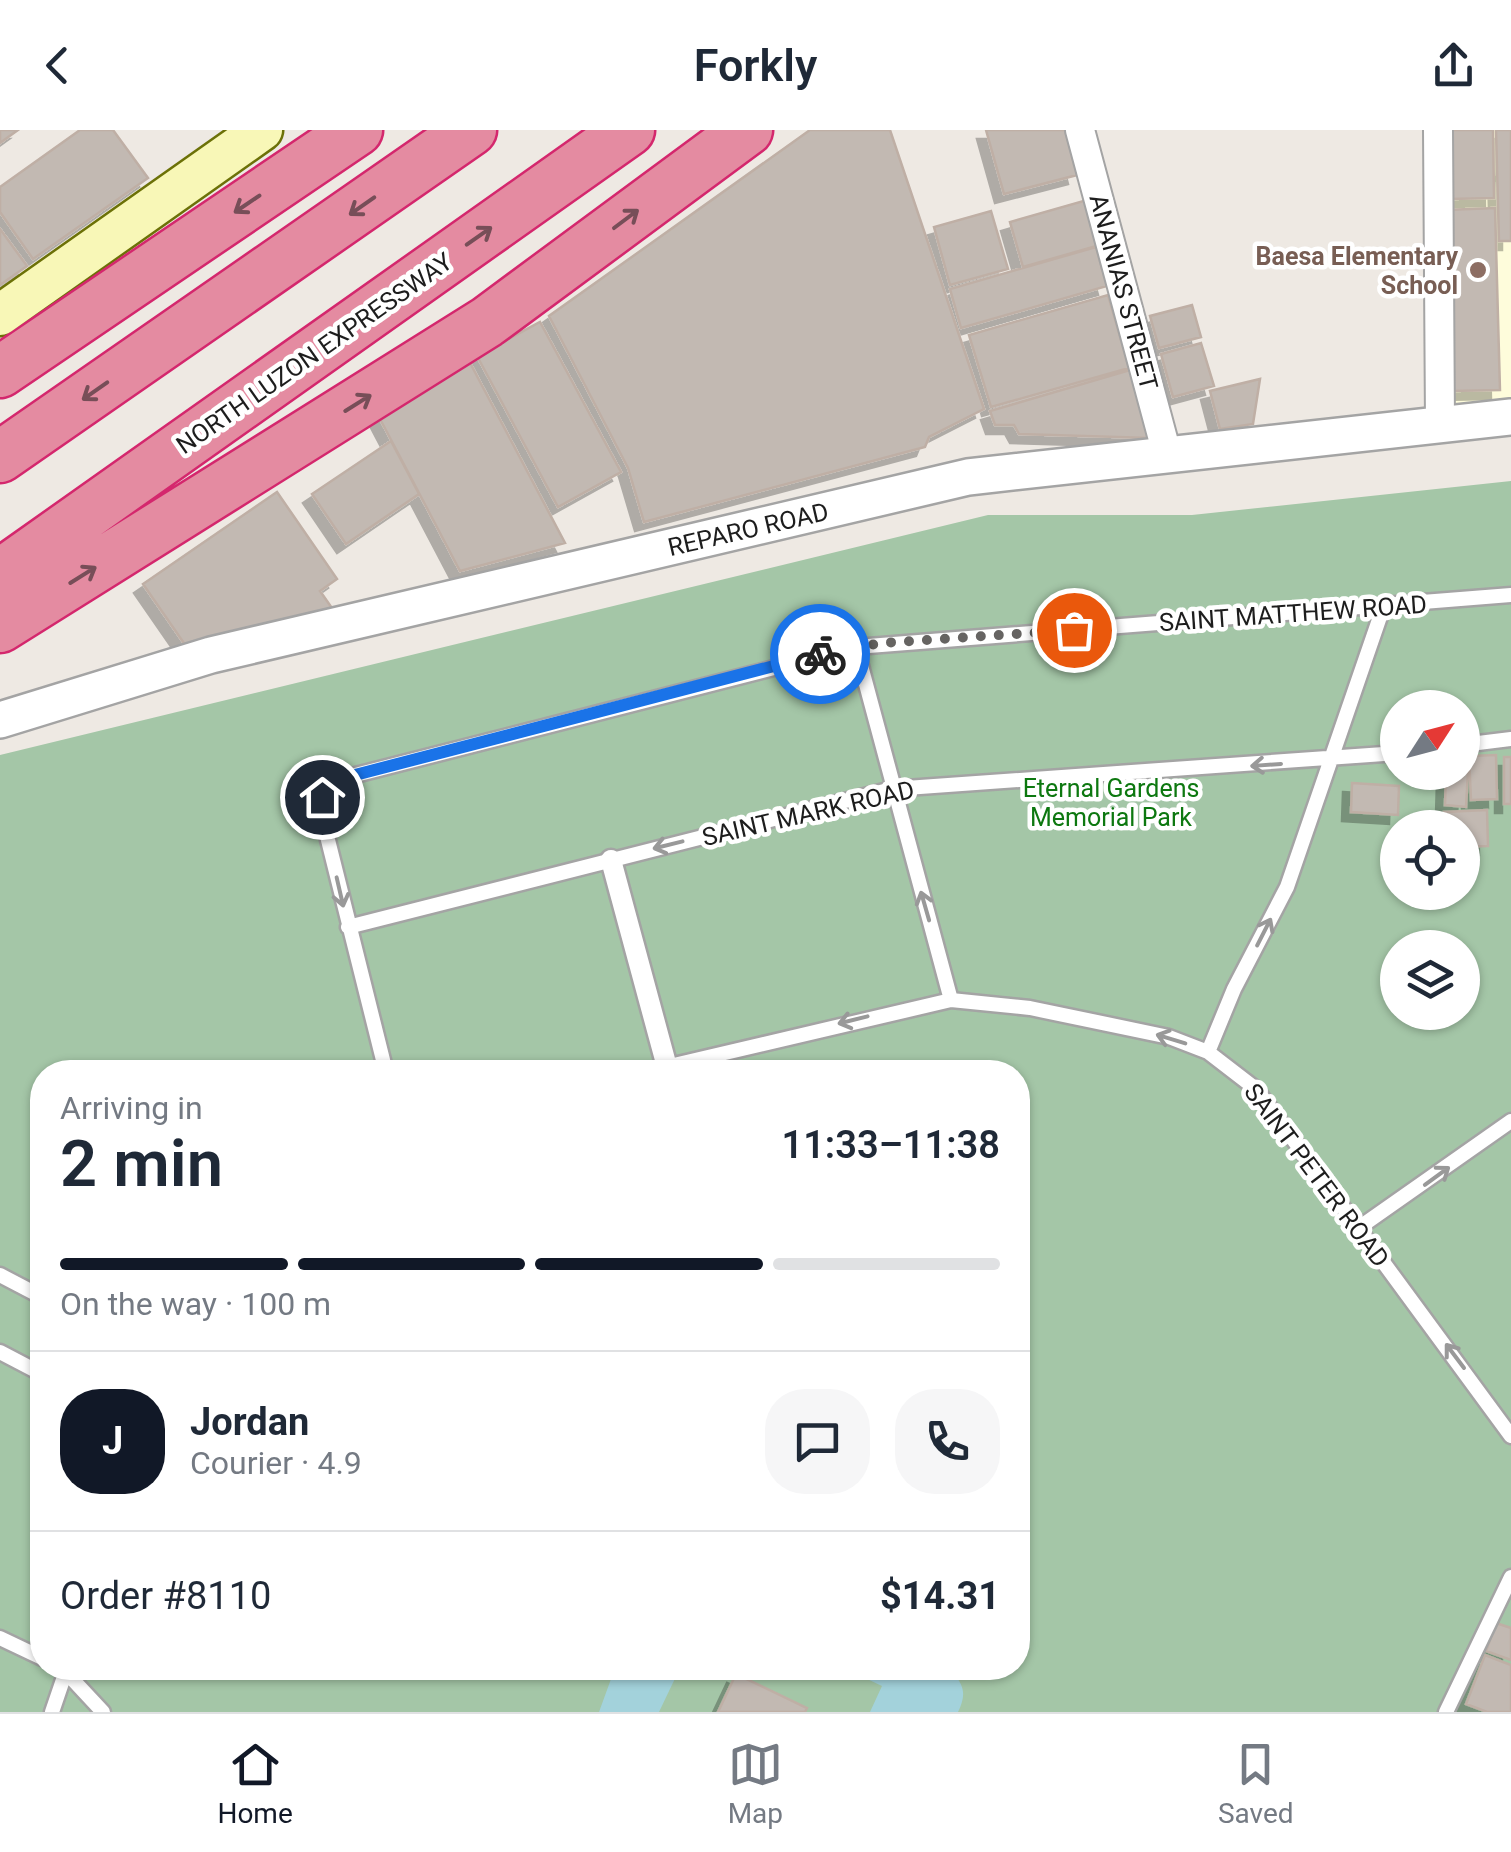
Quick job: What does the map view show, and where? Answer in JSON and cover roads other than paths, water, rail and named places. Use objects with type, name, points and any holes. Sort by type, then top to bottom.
[{"type":"highway","points":[[0,372],[357,130]]},
{"type":"highway","points":[[0,457],[470,130]]},
{"type":"highway","name":"NORTH LUZON EXPRESSWAY","points":[[0,575],[628,130]]},
{"type":"highway","points":[[0,627],[487,322],[747,130]]},
{"type":"main road","points":[[0,315],[262,130]]},
{"type":"street","name":"ANANIAS STREET","points":[[1080,130],[1166,454]]},
{"type":"street","points":[[1438,130],[1440,422]]},
{"type":"street","name":"REPARO ROAD","points":[[0,720],[211,656],[968,477],[1511,417]]},
{"type":"street","points":[[611,860],[665,1060]]},
{"type":"lane","name":"SAINT MATTHEW ROAD","points":[[348,927],[322,816],[322,797],[332,781],[856,647],[1511,595]]},
{"type":"lane","points":[[1208,1052],[1234,989],[1287,887],[1383,608]]},
{"type":"lane","points":[[856,647],[951,1000]]},
{"type":"lane","points":[[1480,742],[1511,738]]},
{"type":"lane","name":"SAINT MARK ROAD","points":[[348,927],[892,789],[1380,755]]},
{"type":"lane","points":[[348,927],[383,1060]]},
{"type":"lane","name":"SAINT PETER ROAD","points":[[697,1060],[951,1000],[1047,1012],[1169,1037],[1208,1052],[1256,1088],[1511,1436]]},
{"type":"lane","points":[[1360,1227],[1511,1121]]},
{"type":"lane","points":[[0,1276],[30,1291]]},
{"type":"lane","points":[[0,1352],[30,1368]]},
{"type":"lane","points":[[1446,1712],[1511,1577]]},
{"type":"lane","points":[[0,1638],[30,1652]]},
{"type":"lane","points":[[52,1712],[61,1680]]},
{"type":"lane","points":[[75,1680],[103,1712]]},
{"type":"water","points":[[611,1680],[674,1680],[659,1712],[599,1712]]},
{"type":"water","points":[[869,1680],[958,1680],[963,1699],[958,1712],[870,1712],[882,1686]]},
{"type":"place","name":"Baesa Elementary School","points":[[1478,270]]},
{"type":"park label","name":"Eternal Gardens Memorial Park","points":[[1111,802]]}]
